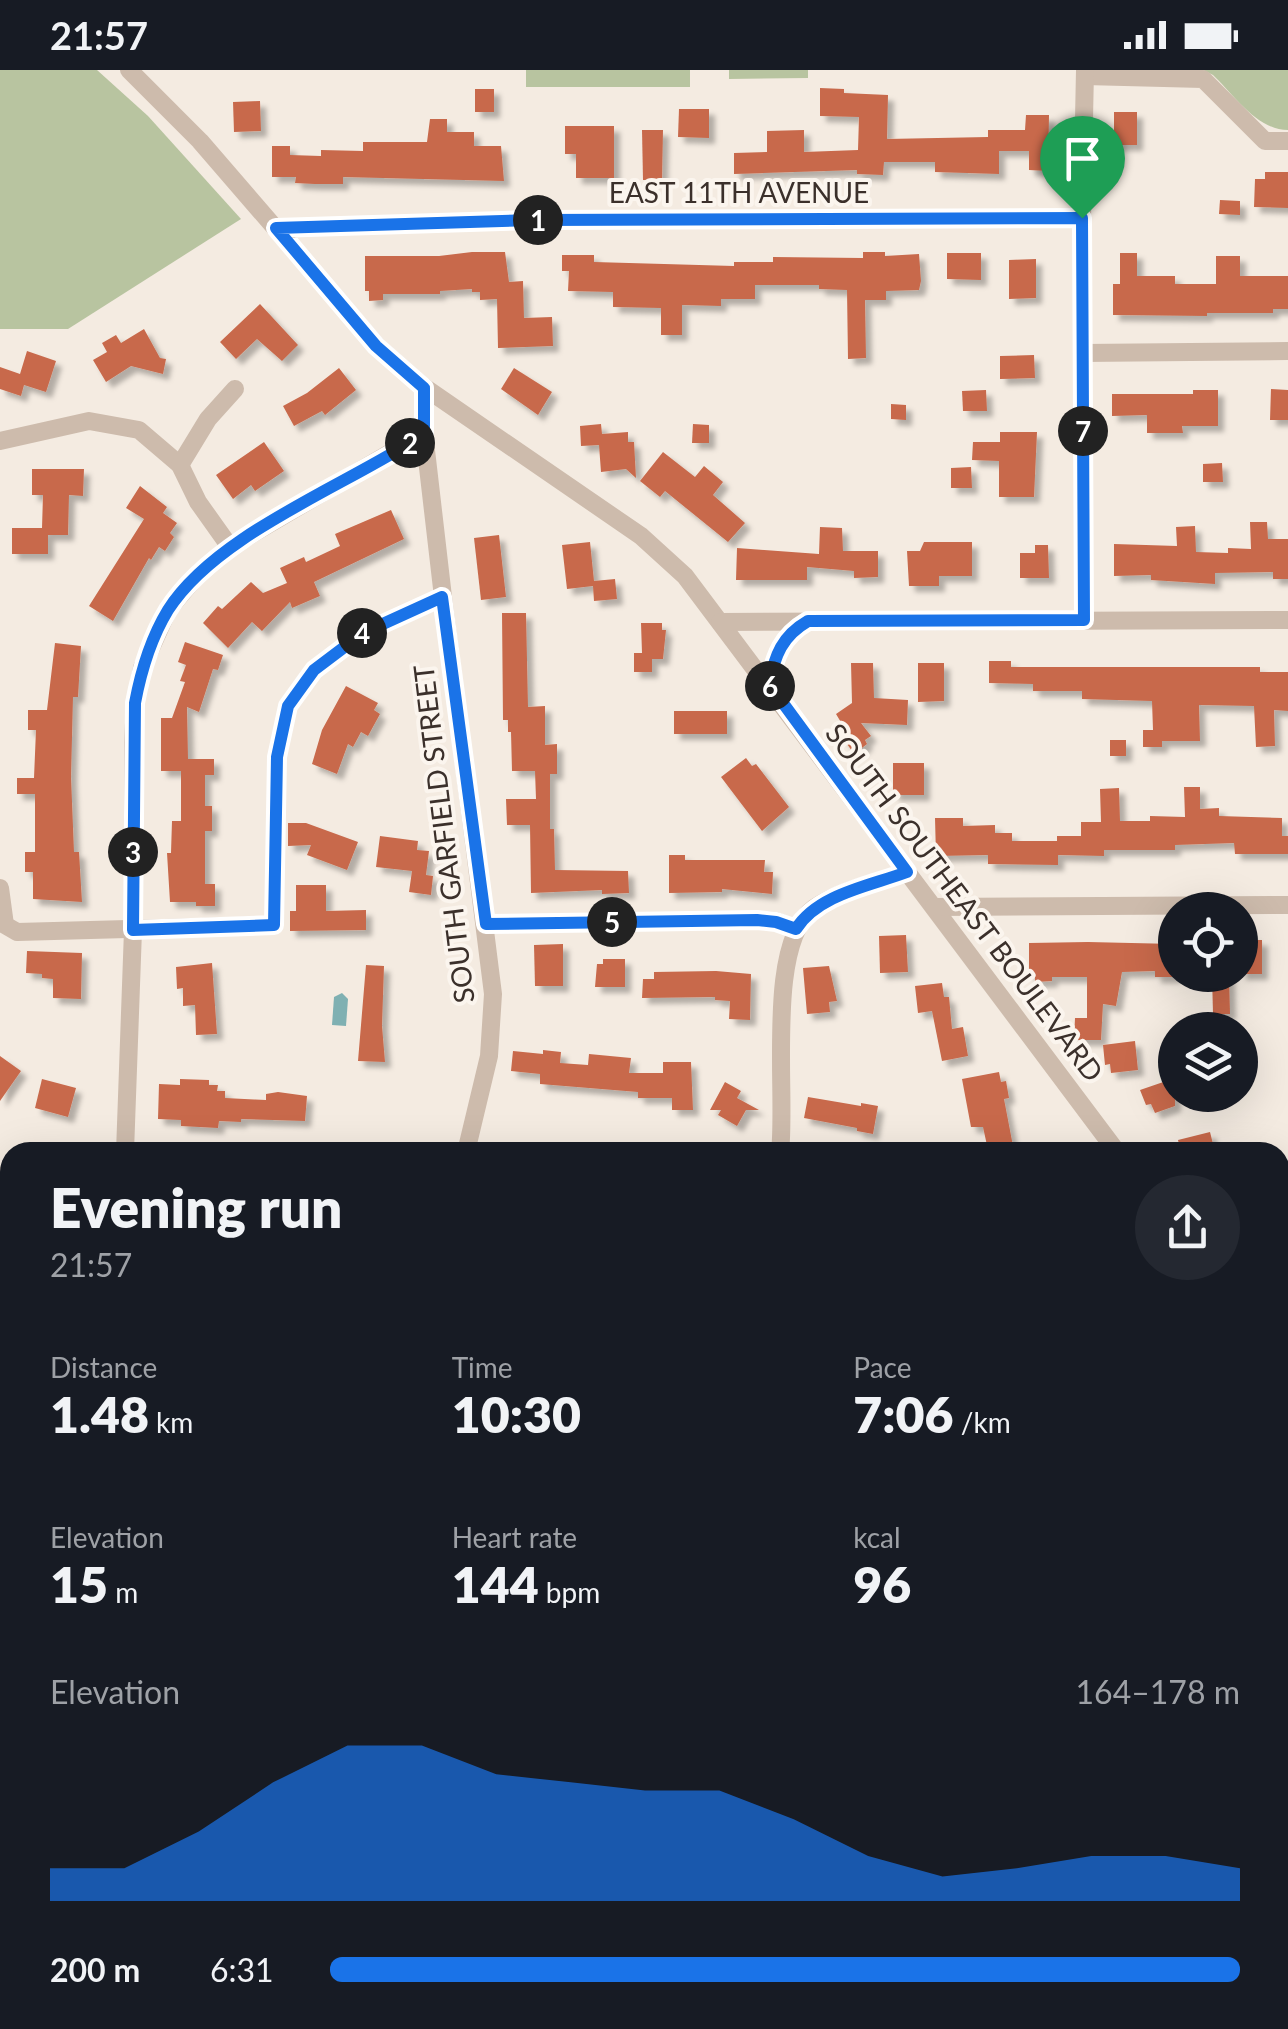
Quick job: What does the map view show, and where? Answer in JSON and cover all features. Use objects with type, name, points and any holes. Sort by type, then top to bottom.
[{"type":"street","name":"SOUTH SOUTHEAST BOULEVARD","points":[[129,70],[200,141],[376,346],[424,388],[641,536],[685,576],[1110,1142]]},
{"type":"street","points":[[1084,620],[1085,73],[1202,80],[1265,140],[1288,140]]},
{"type":"street","name":"EAST 11TH AVENUE","points":[[276,228],[536,220],[1082,218]]},
{"type":"street","points":[[1082,353],[1288,351]]},
{"type":"street","name":"SOUTH GARFIELD STREET","points":[[424,388],[424,434],[442,597],[493,994],[490,1056],[468,1142]]},
{"type":"street","points":[[180,465],[208,419],[235,389]]},
{"type":"street","points":[[0,441],[89,421],[138,430],[180,465],[198,502],[230,547]]},
{"type":"street","points":[[125,1142],[130,1083],[133,743],[142,668],[168,610],[200,572],[230,547],[424,434]]},
{"type":"street","points":[[0,888],[5,925],[18,932],[274,925],[277,757],[288,706],[314,670],[363,633],[442,597]]},
{"type":"street","points":[[720,622],[1288,620]]},
{"type":"street","points":[[769,684],[782,642],[808,621]]},
{"type":"street","points":[[780,1142],[784,986],[788,952],[796,929],[824,903],[907,872]]},
{"type":"street","points":[[934,907],[1288,904]]},
{"type":"street","points":[[486,924],[757,920],[796,929]]},
{"type":"green space","points":[[0,70],[97,70],[148,116],[241,219],[68,329],[0,329]]},
{"type":"green space","points":[[526,70],[690,70],[690,87],[526,87]]},
{"type":"green space","points":[[729,70],[808,70],[808,78],[729,79]]},
{"type":"green space","points":[[1203,70],[1288,70],[1288,130],[1256,118],[1213,75]]},
{"type":"water","points":[[342,993],[348,999],[346,1026],[332,1025],[334,997]]},
{"type":"building","points":[[820,88],[888,95],[887,139],[988,137],[988,130],[1025,130],[1026,115],[1049,115],[1048,171],[1029,170],[1029,151],[999,151],[999,174],[935,172],[935,162],[884,162],[883,175],[857,174],[857,170],[734,174],[734,153],[767,152],[767,131],[804,130],[804,152],[858,150],[859,117],[820,116]]},
{"type":"building","points":[[475,89],[494,89],[494,112],[475,112]]},
{"type":"building","points":[[260,101],[261,131],[234,132],[233,102]]},
{"type":"building","points":[[679,109],[709,109],[709,138],[678,137]]},
{"type":"building","points":[[1114,112],[1137,112],[1137,145],[1114,145]]},
{"type":"building","points":[[430,119],[447,119],[447,132],[474,132],[474,146],[501,146],[504,181],[343,177],[343,184],[315,184],[295,183],[296,177],[272,177],[272,146],[290,146],[290,155],[321,156],[321,150],[363,151],[363,142],[427,142]]},
{"type":"building","points":[[565,126],[614,126],[614,178],[576,178],[576,154],[565,154]]},
{"type":"building","points":[[642,130],[663,130],[662,180],[643,180]]},
{"type":"building","points":[[1265,172],[1288,172],[1288,208],[1254,207],[1255,179],[1265,179]]},
{"type":"building","points":[[1220,200],[1240,201],[1240,215],[1219,214]]},
{"type":"building","points":[[505,252],[509,282],[523,281],[524,318],[552,317],[553,346],[498,348],[497,299],[480,300],[480,292],[472,289],[440,294],[383,294],[383,300],[369,301],[369,291],[365,291],[365,256]]},
{"type":"building","points":[[863,252],[885,252],[885,256],[919,254],[921,281],[919,290],[886,291],[886,300],[865,300],[866,358],[848,359],[847,290],[819,289],[819,285],[755,285],[755,299],[721,299],[721,306],[682,305],[682,335],[661,335],[661,308],[613,307],[613,292],[568,291],[569,271],[562,271],[562,255],[594,255],[594,262],[734,266],[734,262],[773,262],[773,257],[863,258]]},
{"type":"building","points":[[947,253],[981,253],[981,280],[947,279]]},
{"type":"building","points":[[1120,253],[1137,253],[1137,276],[1175,276],[1175,284],[1216,284],[1216,256],[1240,256],[1240,276],[1288,276],[1288,309],[1207,316],[1113,315],[1113,284],[1120,284]]},
{"type":"building","points":[[1036,259],[1036,298],[1009,299],[1009,260]]},
{"type":"building","points":[[260,304],[298,345],[282,361],[257,339],[236,359],[220,342]]},
{"type":"building","points":[[144,329],[160,358],[166,359],[163,374],[131,366],[106,382],[93,360],[107,352],[102,343],[116,335],[121,343]]},
{"type":"building","points":[[27,351],[56,361],[46,392],[24,385],[21,396],[0,389],[0,367],[20,374]]},
{"type":"building","points":[[1034,355],[1035,378],[1000,379],[1000,356]]},
{"type":"building","points":[[339,368],[356,390],[325,415],[322,411],[294,426],[283,406]]},
{"type":"building","points":[[514,368],[552,392],[538,415],[501,389]]},
{"type":"building","points":[[1271,389],[1288,390],[1288,420],[1270,420]]},
{"type":"building","points":[[986,390],[987,411],[963,411],[962,391]]},
{"type":"building","points":[[1193,390],[1218,390],[1218,426],[1182,426],[1183,433],[1147,433],[1147,415],[1112,416],[1112,394],[1193,394]]},
{"type":"building","points":[[891,404],[906,405],[906,420],[891,419]]},
{"type":"building","points":[[601,424],[602,434],[628,432],[628,442],[634,442],[636,478],[626,469],[601,472],[599,445],[581,446],[580,426]]},
{"type":"building","points":[[693,424],[709,425],[709,443],[692,443]]},
{"type":"building","points":[[1000,432],[1037,432],[1034,497],[999,497],[999,461],[972,460],[973,442],[1000,442]]},
{"type":"building","points":[[264,442],[284,471],[255,491],[251,485],[233,499],[216,475]]},
{"type":"building","points":[[663,452],[695,477],[704,466],[723,482],[713,495],[745,523],[728,542],[665,491],[660,497],[640,481]]},
{"type":"building","points":[[1222,463],[1223,482],[1203,482],[1203,464]]},
{"type":"building","points":[[971,467],[972,488],[951,488],[951,468]]},
{"type":"building","points":[[32,469],[84,469],[83,496],[69,495],[68,535],[48,535],[48,554],[12,554],[12,528],[42,528],[43,495],[32,495]]},
{"type":"building","points":[[140,486],[167,507],[163,513],[177,523],[165,551],[159,547],[149,558],[113,621],[89,606],[144,519],[126,508]]},
{"type":"building","points":[[391,510],[404,539],[314,582],[320,596],[292,608],[290,602],[262,631],[252,622],[228,648],[203,623],[218,606],[222,609],[251,582],[263,593],[287,583],[280,568],[304,557],[306,562],[340,546],[335,534]]},
{"type":"building","points":[[1250,522],[1267,522],[1268,539],[1288,539],[1288,579],[1273,579],[1273,572],[1215,573],[1215,584],[1151,580],[1151,575],[1114,576],[1114,544],[1177,546],[1176,527],[1195,526],[1196,552],[1228,553],[1228,548],[1251,549]]},
{"type":"building","points":[[820,527],[842,528],[843,551],[878,551],[878,577],[854,578],[854,571],[807,567],[807,580],[736,580],[737,548],[819,554]]},
{"type":"building","points":[[499,535],[506,597],[481,600],[474,538]]},
{"type":"building","points":[[590,542],[594,581],[615,579],[617,599],[594,601],[593,586],[567,589],[562,545]]},
{"type":"building","points":[[924,542],[972,542],[972,576],[939,576],[939,586],[909,586],[907,551],[920,551]]},
{"type":"building","points":[[1035,545],[1048,545],[1049,578],[1020,578],[1020,553],[1035,553]]},
{"type":"building","points":[[502,613],[526,613],[528,707],[545,706],[545,745],[557,744],[557,774],[550,774],[555,870],[628,871],[629,893],[531,893],[530,825],[507,825],[506,799],[536,799],[535,771],[512,771],[511,732],[508,720],[503,720]]},
{"type":"building","points":[[641,623],[662,623],[662,630],[666,630],[663,659],[652,659],[652,672],[634,672],[634,653],[642,653]]},
{"type":"building","points":[[185,642],[223,655],[218,670],[213,669],[199,712],[187,707],[188,759],[214,759],[214,775],[205,775],[205,806],[212,806],[212,831],[205,831],[205,884],[215,884],[215,906],[170,902],[167,853],[171,853],[172,821],[181,821],[181,771],[161,771],[161,718],[172,718],[185,682],[180,681],[186,665],[178,662]]},
{"type":"building","points":[[55,643],[81,646],[78,697],[73,697],[71,777],[74,852],[79,852],[82,902],[33,899],[33,872],[25,872],[25,852],[35,852],[35,794],[17,794],[17,778],[34,778],[36,730],[28,730],[28,710],[47,710]]},
{"type":"building","points":[[989,661],[1011,661],[1011,667],[1260,667],[1260,672],[1288,672],[1288,711],[1274,710],[1275,746],[1256,747],[1254,706],[1199,705],[1200,741],[1162,741],[1162,747],[1143,747],[1143,730],[1153,730],[1152,701],[1082,699],[1082,691],[1033,691],[1033,684],[989,683]]},
{"type":"building","points":[[851,663],[873,663],[874,698],[908,700],[907,725],[861,723],[871,736],[854,754],[836,728],[842,724],[836,714],[852,703]]},
{"type":"building","points":[[918,663],[944,663],[944,701],[918,702]]},
{"type":"building","points":[[346,686],[378,703],[374,710],[380,714],[368,736],[361,732],[353,747],[348,744],[337,774],[312,764],[322,730]]},
{"type":"building","points":[[674,711],[727,711],[727,734],[674,734]]},
{"type":"building","points":[[1110,740],[1126,740],[1126,756],[1110,756]]},
{"type":"building","points":[[746,758],[752,766],[756,764],[789,807],[762,831],[721,777]]},
{"type":"building","points":[[893,763],[924,763],[924,795],[893,795]]},
{"type":"building","points":[[1184,787],[1200,787],[1200,809],[1219,808],[1219,816],[1282,818],[1288,854],[1235,854],[1234,843],[1175,845],[1175,850],[1104,850],[1104,856],[1058,855],[1058,865],[988,864],[988,855],[936,856],[935,818],[963,818],[963,826],[995,825],[995,833],[1012,833],[1012,841],[1057,841],[1057,836],[1081,836],[1081,822],[1101,822],[1100,789],[1119,788],[1120,821],[1150,821],[1150,816],[1185,817]]},
{"type":"building","points":[[288,823],[306,823],[358,842],[347,870],[307,855],[311,845],[288,846]]},
{"type":"building","points":[[380,836],[418,841],[417,850],[429,851],[426,875],[433,876],[431,895],[409,892],[412,871],[376,867]]},
{"type":"building","points":[[669,855],[685,855],[685,860],[765,860],[764,872],[773,872],[772,894],[722,889],[669,893]]},
{"type":"building","points":[[296,885],[326,885],[326,911],[366,910],[366,930],[290,931],[290,911],[296,911]]},
{"type":"building","points":[[906,935],[908,972],[880,973],[879,936]]},
{"type":"building","points":[[1258,940],[1262,940],[1262,974],[1258,974]]},
{"type":"building","points":[[1029,943],[1158,944],[1158,977],[1155,971],[1122,972],[1116,1006],[1103,1004],[1101,1040],[1074,1040],[1075,1018],[1087,1018],[1087,977],[1052,977],[1052,981],[1035,982],[1035,976],[1029,976]]},
{"type":"building","points":[[563,944],[563,986],[535,986],[534,945]]},
{"type":"building","points":[[27,951],[82,953],[81,999],[53,998],[53,979],[26,973]]},
{"type":"building","points":[[603,959],[625,959],[625,987],[595,987],[597,964],[603,964]]},
{"type":"building","points":[[212,963],[217,1034],[196,1035],[195,1005],[183,1006],[183,988],[177,989],[176,967]]},
{"type":"building","points":[[366,965],[384,966],[385,1062],[358,1061]]},
{"type":"building","points":[[829,966],[837,1001],[829,1002],[830,1012],[807,1014],[803,968]]},
{"type":"building","points":[[654,972],[751,974],[750,1020],[729,1019],[730,1001],[715,997],[642,998],[643,979],[654,979]]},
{"type":"building","points":[[942,983],[944,997],[949,997],[952,1029],[963,1027],[968,1056],[942,1061],[932,1011],[918,1013],[915,986]]},
{"type":"building","points":[[1212,992],[1229,992],[1230,1012],[1213,1012]]},
{"type":"building","points":[[1135,1041],[1138,1070],[1111,1073],[1110,1064],[1105,1065],[1103,1045]]},
{"type":"building","points":[[543,1050],[561,1052],[560,1063],[588,1065],[589,1054],[631,1058],[629,1073],[663,1073],[663,1062],[691,1062],[693,1110],[672,1110],[672,1098],[638,1098],[638,1092],[540,1084],[540,1074],[511,1071],[513,1051],[543,1054]]},
{"type":"building","points":[[0,1056],[21,1071],[0,1101]]},
{"type":"building","points":[[999,1072],[1001,1082],[1006,1081],[1009,1098],[1004,1099],[1012,1142],[986,1142],[983,1127],[971,1127],[962,1079]]},
{"type":"building","points":[[42,1079],[76,1088],[68,1117],[35,1108]]},
{"type":"building","points":[[180,1079],[209,1080],[209,1085],[218,1085],[217,1091],[225,1091],[225,1098],[266,1100],[266,1094],[278,1092],[307,1096],[305,1121],[241,1119],[219,1121],[218,1128],[181,1126],[181,1120],[158,1119],[159,1084],[180,1085]]},
{"type":"building","points":[[725,1082],[741,1091],[737,1098],[759,1110],[746,1110],[737,1126],[718,1115],[721,1110],[710,1110]]},
{"type":"building","points":[[1158,1084],[1158,1112],[1151,1104],[1146,1105],[1140,1090]]},
{"type":"building","points":[[808,1097],[878,1106],[873,1134],[804,1118]]},
{"type":"building","points":[[1210,1132],[1212,1142],[1178,1142]]},
{"type":"route","points":[[1082,218],[1084,620],[808,621],[782,642],[774,660],[769,684],[907,872],[824,903],[796,929],[757,920],[486,924],[442,597],[363,633],[314,670],[288,706],[277,757],[274,925],[133,930],[135,703],[142,668],[168,610],[200,572],[230,547],[424,434],[424,388],[376,346],[276,228],[536,220],[1082,218]]}]
